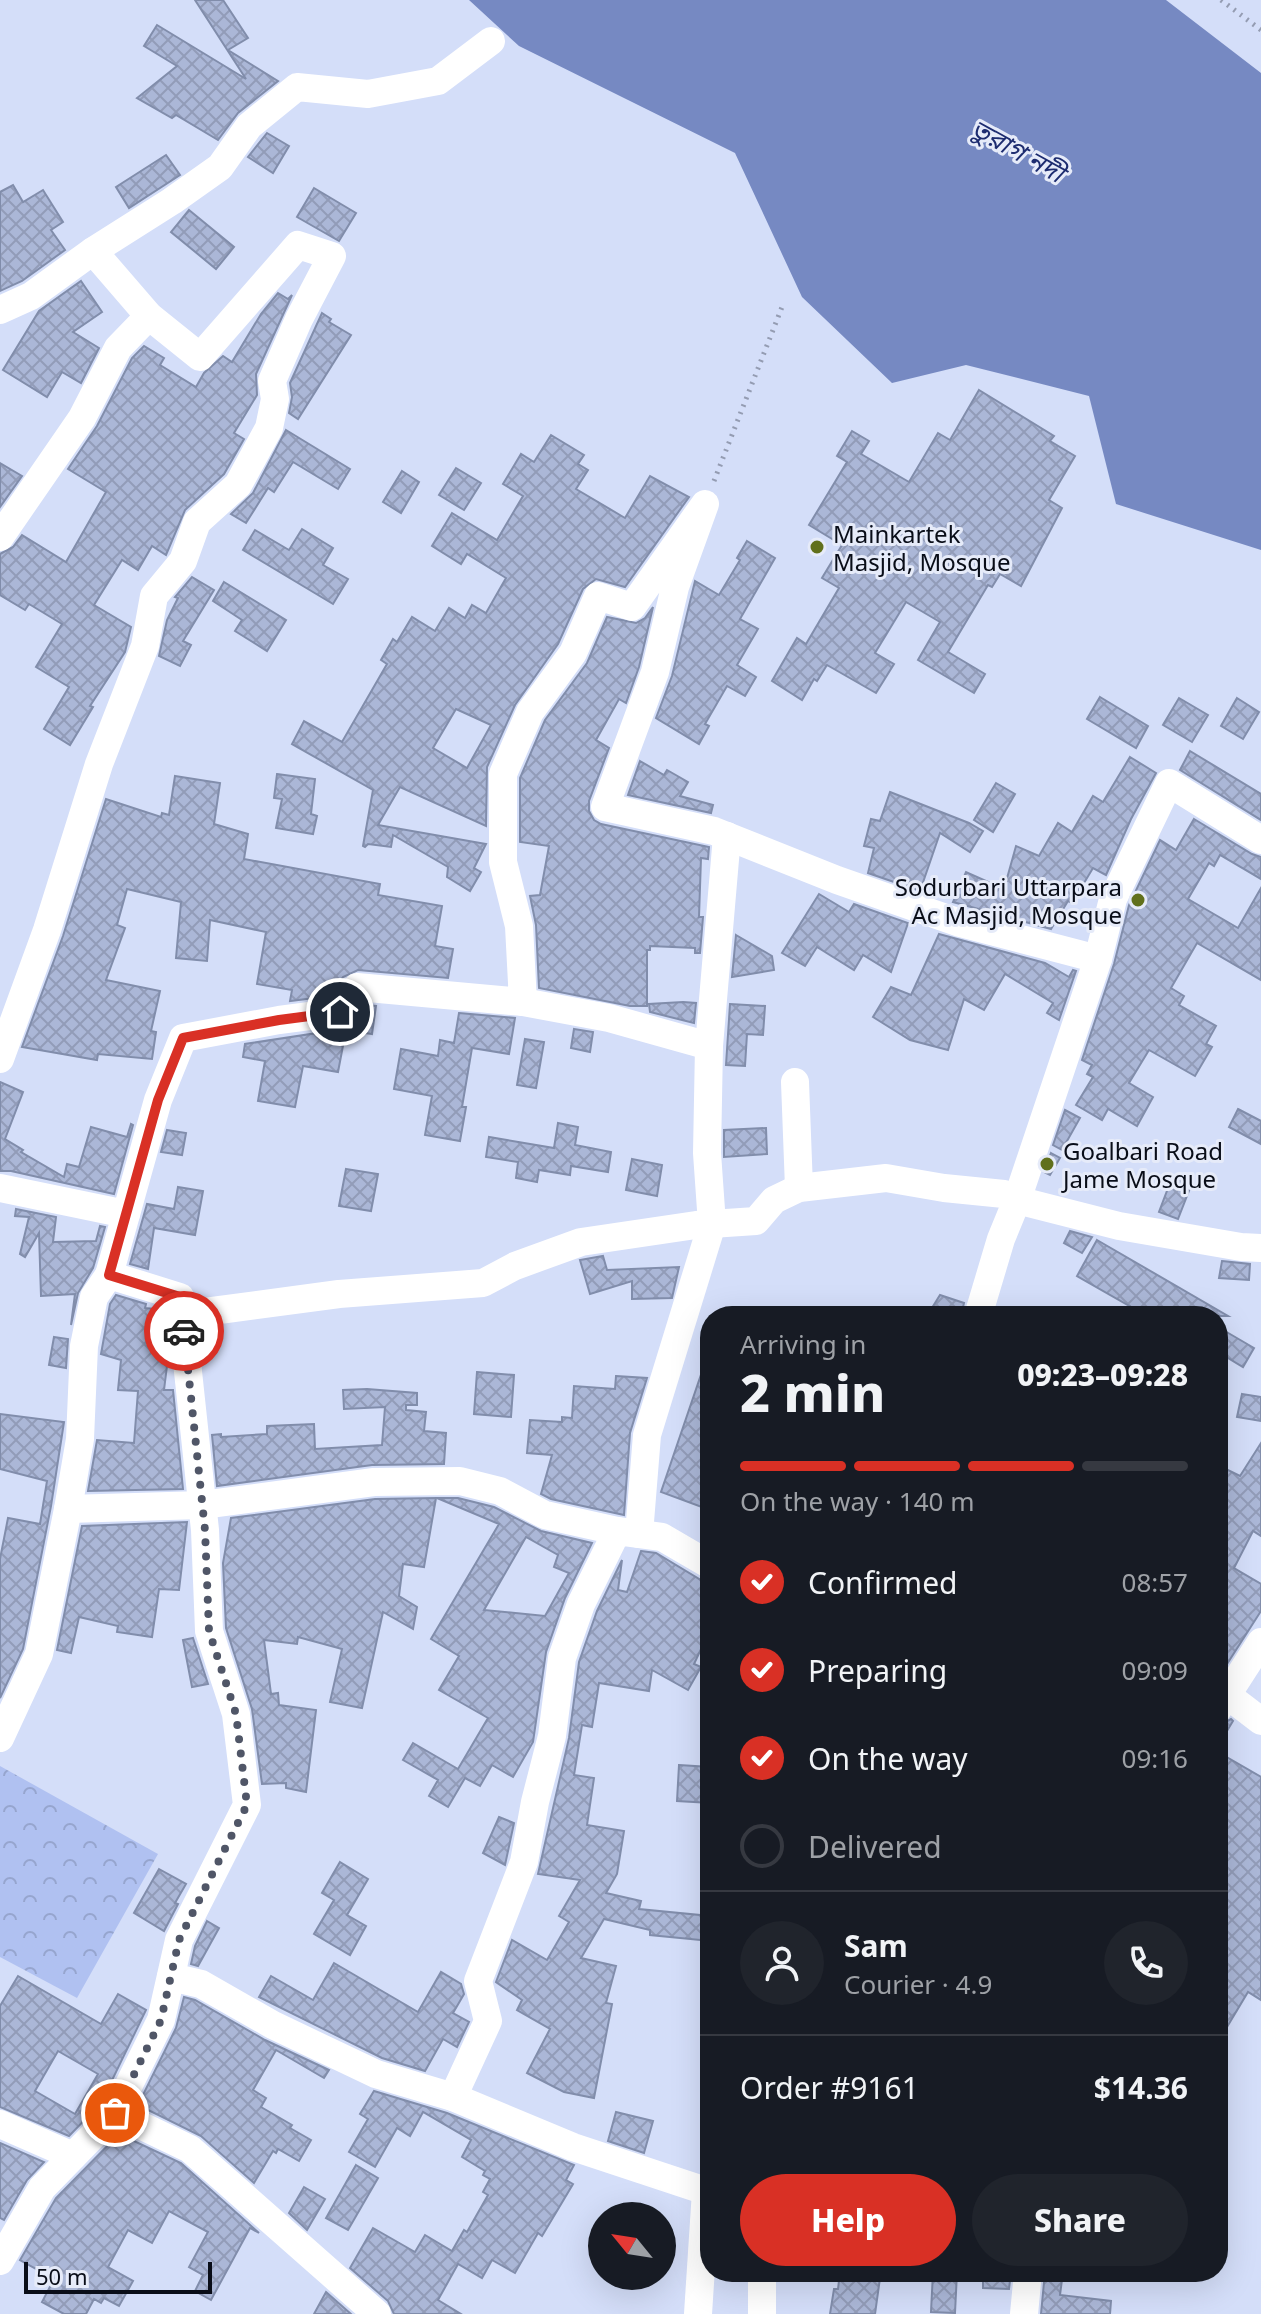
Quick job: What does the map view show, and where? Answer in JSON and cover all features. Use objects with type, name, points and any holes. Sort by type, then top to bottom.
[{"type":"street","points":[[0,310],[31,296],[220,167],[249,126],[297,87],[368,94],[438,81],[491,41]]},
{"type":"street","points":[[0,1059],[47,930],[99,764],[145,646],[154,596],[183,561],[197,522],[238,485],[269,428],[275,399],[272,381],[299,319],[332,256],[298,245],[200,357],[149,316],[93,251]]},
{"type":"street","points":[[0,537],[82,418],[118,348],[149,316]]},
{"type":"street","points":[[705,504],[675,587],[655,672],[605,807],[714,831],[837,880],[960,923],[1098,959]]},
{"type":"street","points":[[523,1002],[519,926],[503,862],[503,774],[530,712],[573,653],[598,596],[632,607],[705,504]]},
{"type":"street","points":[[981,1306],[1001,1239],[1098,959],[1113,899],[1169,783],[1261,840]]},
{"type":"street","points":[[453,2097],[488,2021],[478,1981],[524,1862],[552,1736],[562,1658],[581,1604],[628,1532],[647,1435],[712,1224],[707,1153],[709,1046],[727,836]]},
{"type":"street","points":[[0,1738],[39,1654],[80,1439],[84,1346],[94,1297],[109,1275],[158,1100],[183,1038],[340,1012],[357,987],[523,1002],[609,1018],[709,1046]]},
{"type":"street","points":[[795,1082],[799,1188]]},
{"type":"street","points":[[182,1315],[339,1294],[483,1283],[515,1266],[581,1242],[756,1221],[774,1200],[799,1188],[886,1178],[1004,1194],[1119,1226],[1261,1248]]},
{"type":"street","points":[[0,1188],[126,1214]]},
{"type":"street","points":[[0,2261],[8,2231],[42,2188],[115,2113],[161,2020],[179,1940],[247,1805],[236,1714],[209,1631],[202,1505],[180,1297],[109,1275]]},
{"type":"street","points":[[68,1509],[202,1505],[374,1482],[460,1481],[500,1491],[545,1515],[662,1537],[700,1559]]},
{"type":"street","points":[[1228,1694],[1261,1642]]},
{"type":"street","points":[[1228,1704],[1261,1721]]},
{"type":"street","points":[[171,1977],[201,1984],[273,2025],[376,2074],[453,2097],[573,2147],[700,2188]]},
{"type":"street","points":[[115,2113],[190,2149],[377,2314]]},
{"type":"street","points":[[0,2124],[73,2156]]},
{"type":"street","points":[[698,2314],[701,2282]]},
{"type":"street","points":[[762,2282],[762,2314]]},
{"type":"street","points":[[1024,2314],[1027,2282]]},
{"type":"path","points":[[1221,0],[1261,30]]},
{"type":"path","points":[[705,504],[782,307]]},
{"type":"green space","points":[[0,1766],[158,1854],[77,1998],[0,1957]]},
{"type":"water","name":"তুরাগ নদী","points":[[469,0],[1166,0],[1261,73],[1261,550],[1116,504],[1089,396],[966,365],[892,383],[802,297],[735,153],[519,46]]},
{"type":"building","points":[[195,0],[223,0],[248,38],[228,50],[278,81],[238,113],[218,140],[176,115],[172,118],[137,98],[177,66],[144,46],[157,25],[246,79]]},
{"type":"building","points":[[267,133],[289,146],[273,173],[248,157]]},
{"type":"building","points":[[166,155],[180,175],[129,208],[116,187]]},
{"type":"building","points":[[13,185],[23,202],[43,190],[63,222],[51,230],[65,250],[22,281],[0,291],[0,192]]},
{"type":"building","points":[[314,188],[356,213],[339,241],[297,217]]},
{"type":"building","points":[[189,210],[234,247],[216,269],[171,232]]},
{"type":"building","points":[[81,281],[102,312],[73,332],[99,348],[81,383],[62,372],[47,397],[3,370],[39,311]]},
{"type":"building","points":[[278,293],[288,299],[292,295],[256,374],[257,395],[234,433],[244,439],[224,474],[185,510],[166,555],[152,546],[138,570],[122,560],[94,605],[131,627],[125,652],[90,706],[93,707],[70,745],[44,729],[69,687],[36,667],[62,624],[29,604],[25,610],[0,595],[0,554],[13,547],[22,535],[66,562],[106,492],[68,469],[97,426],[132,358],[144,346],[164,358],[160,365],[196,387],[204,373],[223,356],[232,362],[261,314]]},
{"type":"building","points":[[322,313],[331,319],[329,322],[351,335],[298,419],[289,413],[292,397],[290,383]]},
{"type":"building","points":[[979,390],[1054,436],[1050,441],[1075,456],[1049,500],[1062,508],[1021,586],[1000,574],[992,587],[988,585],[948,652],[985,674],[974,693],[918,660],[940,622],[906,602],[875,653],[894,664],[876,693],[827,665],[817,681],[814,679],[802,700],[772,681],[797,638],[806,644],[839,588],[822,578],[842,545],[809,525],[847,462],[837,456],[852,431],[869,441],[861,454],[909,482],[938,433],[950,440]]},
{"type":"building","points":[[286,430],[350,469],[338,489],[293,462],[274,492],[268,488],[246,523],[231,514],[253,493]]},
{"type":"building","points":[[551,435],[584,455],[578,464],[588,470],[576,489],[625,518],[650,476],[689,497],[625,587],[596,579],[583,589],[558,644],[515,705],[487,767],[486,826],[400,787],[378,825],[486,844],[474,868],[481,872],[470,891],[447,877],[448,867],[393,835],[391,847],[363,846],[373,790],[292,744],[304,721],[342,742],[387,664],[381,660],[393,639],[397,642],[412,617],[435,631],[449,608],[465,618],[472,605],[486,613],[506,578],[467,554],[461,564],[432,546],[452,513],[497,540],[523,496],[503,484],[521,454],[534,462]],"holes":[[[456,709],[491,725],[467,768],[433,748]]]},
{"type":"building","points":[[0,463],[22,476],[0,507]]},
{"type":"building","points":[[456,468],[481,483],[464,510],[439,495]]},
{"type":"building","points":[[402,471],[419,482],[401,513],[383,502]]},
{"type":"building","points":[[302,529],[333,548],[323,565],[348,579],[333,604],[243,550],[255,530],[289,550]]},
{"type":"building","points":[[747,541],[775,558],[740,619],[758,629],[737,665],[756,677],[745,696],[727,686],[705,724],[709,726],[699,744],[656,718],[672,676],[695,581],[719,595],[740,560],[737,558]]},
{"type":"building","points":[[192,577],[214,590],[183,641],[191,645],[180,666],[159,656],[167,620],[178,598],[175,597]]},
{"type":"building","points":[[224,582],[286,620],[267,651],[235,631],[242,620],[213,601]]},
{"type":"building","points":[[653,607],[639,667],[626,703],[619,699],[596,740],[609,748],[589,801],[589,811],[594,820],[601,824],[709,847],[708,859],[701,858],[699,917],[703,917],[700,953],[695,953],[695,948],[650,946],[647,950],[647,1006],[630,1006],[539,988],[536,925],[530,896],[540,895],[549,846],[520,842],[520,778],[545,720],[587,663],[607,617],[636,623],[645,618]]},
{"type":"building","points":[[1100,697],[1148,726],[1136,748],[1087,719]]},
{"type":"building","points":[[1179,698],[1208,715],[1192,742],[1163,725]]},
{"type":"building","points":[[1237,698],[1259,712],[1243,739],[1221,726]]},
{"type":"building","points":[[1190,751],[1261,794],[1261,820],[1180,770]]},
{"type":"building","points":[[1130,757],[1156,773],[1106,875],[1093,868],[1072,903],[1068,901],[1051,929],[953,902],[966,872],[1004,889],[1016,846],[1039,856],[1058,823],[1072,832],[1093,796],[1103,802]]},
{"type":"building","points":[[640,761],[664,775],[667,770],[688,782],[680,796],[713,805],[711,813],[628,795]]},
{"type":"building","points":[[277,774],[315,779],[311,814],[317,816],[313,834],[276,828],[282,799],[274,798]]},
{"type":"building","points":[[175,776],[220,783],[214,824],[248,834],[244,859],[380,884],[378,895],[442,906],[435,946],[453,949],[448,978],[358,970],[343,977],[330,996],[290,1001],[292,990],[257,984],[266,932],[210,920],[207,961],[176,958],[181,902],[127,889],[117,925],[125,928],[106,980],[160,991],[151,1031],[156,1032],[152,1059],[98,1054],[97,1060],[22,1047],[63,936],[106,799],[161,817],[162,813],[169,815]]},
{"type":"building","points":[[996,783],[1015,794],[993,832],[974,820]]},
{"type":"building","points":[[890,792],[983,831],[970,852],[940,833],[920,891],[868,873],[874,848],[864,846],[871,819],[880,821]]},
{"type":"building","points":[[1194,819],[1261,857],[1261,879],[1220,855],[1214,866],[1209,863],[1188,899],[1238,928],[1261,888],[1261,980],[1197,943],[1171,988],[1184,996],[1179,1005],[1216,1026],[1206,1044],[1212,1047],[1195,1076],[1149,1050],[1129,1083],[1153,1097],[1137,1126],[1108,1109],[1102,1120],[1076,1105],[1093,1077],[1087,1074],[1092,1065],[1082,1060],[1114,964],[1129,905],[1160,840],[1176,850]]},
{"type":"building","points":[[819,894],[849,912],[854,904],[908,923],[891,972],[863,955],[854,970],[817,947],[805,966],[782,953]]},
{"type":"building","points":[[939,934],[1045,963],[1069,977],[1073,970],[1076,971],[1059,1020],[1047,1013],[1053,1003],[1005,974],[984,1010],[964,999],[948,1050],[910,1040],[873,1017],[891,987],[911,995]]},
{"type":"building","points":[[736,935],[772,956],[774,970],[732,977]]},
{"type":"building","points":[[696,1003],[694,1023],[650,1012],[649,1004]]},
{"type":"building","points":[[730,1004],[765,1006],[763,1035],[747,1034],[745,1066],[726,1065]]},
{"type":"building","points":[[365,1005],[376,1006],[372,1034],[346,1030],[338,1072],[303,1066],[295,1107],[258,1101],[265,1061],[243,1057],[245,1044],[343,1029],[354,1022]]},
{"type":"building","points":[[459,1013],[515,1018],[509,1054],[472,1048],[460,1141],[425,1135],[432,1096],[394,1089],[401,1049],[438,1056],[440,1040],[454,1043]]},
{"type":"building","points":[[574,1029],[593,1032],[590,1052],[571,1048]]},
{"type":"building","points":[[525,1039],[544,1042],[536,1088],[517,1085]]},
{"type":"building","points":[[0,1082],[23,1092],[5,1139],[64,1177],[67,1164],[79,1167],[91,1127],[127,1137],[133,1125],[114,1194],[0,1171]]},
{"type":"building","points":[[1238,1109],[1261,1121],[1261,1144],[1229,1127]]},
{"type":"building","points":[[1065,1110],[1080,1118],[1062,1150],[1053,1145]]},
{"type":"building","points":[[558,1123],[578,1127],[575,1145],[611,1152],[608,1172],[571,1166],[570,1175],[539,1170],[537,1182],[516,1178],[518,1162],[486,1157],[489,1137],[554,1148]]},
{"type":"building","points":[[766,1128],[767,1154],[724,1157],[724,1130]]},
{"type":"building","points":[[167,1130],[186,1133],[182,1155],[161,1152]]},
{"type":"building","points":[[1051,1153],[1060,1158],[1050,1175],[1044,1172]]},
{"type":"building","points":[[632,1159],[662,1165],[657,1196],[626,1190]]},
{"type":"building","points":[[346,1169],[378,1174],[371,1211],[339,1206]]},
{"type":"building","points":[[1173,1175],[1192,1183],[1178,1219],[1159,1212]]},
{"type":"building","points":[[178,1187],[203,1191],[195,1235],[154,1228],[148,1269],[130,1264],[147,1204],[174,1209]]},
{"type":"building","points":[[16,1209],[56,1217],[53,1242],[96,1241],[100,1226],[105,1227],[93,1268],[78,1293],[71,1325],[75,1294],[41,1296],[39,1233],[25,1257],[20,1254],[29,1217],[15,1216]]},
{"type":"building","points":[[1070,1231],[1092,1237],[1082,1253],[1064,1243]]},
{"type":"building","points":[[1097,1240],[1211,1306],[1130,1306],[1077,1276]]},
{"type":"building","points":[[603,1256],[607,1270],[679,1267],[672,1298],[632,1299],[632,1281],[590,1294],[580,1260]]},
{"type":"building","points":[[1222,1261],[1250,1264],[1249,1280],[1219,1278]]},
{"type":"building","points":[[116,1295],[146,1304],[145,1308],[164,1310],[169,1350],[164,1390],[173,1390],[183,1489],[88,1491],[97,1440],[134,1443],[138,1391],[118,1390],[121,1360],[101,1354],[110,1304]]},
{"type":"building","points":[[940,1295],[964,1303],[963,1306],[933,1306]]},
{"type":"building","points":[[1228,1333],[1254,1348],[1243,1367],[1228,1358]]},
{"type":"building","points":[[54,1337],[68,1339],[66,1368],[49,1365]]},
{"type":"building","points":[[477,1372],[514,1375],[511,1417],[474,1414]]},
{"type":"building","points":[[616,1376],[647,1378],[630,1433],[624,1515],[541,1494],[552,1455],[527,1453],[530,1420],[562,1422],[562,1417],[572,1418],[574,1386],[615,1389]]},
{"type":"building","points":[[700,1378],[700,1506],[661,1492]]},
{"type":"building","points":[[343,1390],[417,1393],[417,1405],[406,1405],[406,1410],[426,1412],[424,1431],[446,1433],[444,1464],[372,1465],[217,1486],[212,1435],[267,1434],[267,1426],[314,1424],[315,1449],[382,1445],[385,1407],[344,1409]]},
{"type":"building","points":[[1242,1394],[1261,1397],[1261,1421],[1237,1417]]},
{"type":"building","points":[[0,1414],[64,1422],[23,1649],[0,1698],[0,1559],[8,1518],[40,1524],[47,1481],[0,1469]]},
{"type":"building","points":[[1261,1443],[1261,1536],[1253,1531],[1234,1568],[1261,1584],[1261,1611],[1228,1662],[1228,1470],[1240,1476]]},
{"type":"building","points":[[436,1498],[424,1567],[403,1564],[399,1596],[417,1607],[413,1629],[383,1612],[362,1708],[330,1702],[342,1649],[298,1637],[297,1644],[264,1640],[271,1694],[278,1693],[279,1705],[316,1710],[306,1792],[286,1788],[286,1783],[262,1784],[252,1709],[226,1628],[223,1563],[231,1518],[375,1499]]},
{"type":"building","points":[[437,1498],[458,1498],[494,1507],[541,1531],[592,1543],[565,1598],[546,1652],[533,1742],[513,1777],[492,1765],[480,1786],[465,1778],[448,1807],[429,1796],[438,1780],[403,1760],[413,1743],[458,1769],[488,1718],[439,1690],[459,1656],[431,1639],[499,1524]],"holes":[[[526,1537],[558,1555],[554,1567],[569,1573],[545,1616],[484,1610]]]},
{"type":"building","points":[[187,1522],[179,1590],[159,1589],[152,1637],[117,1632],[118,1626],[79,1617],[71,1653],[57,1650],[82,1526]]},
{"type":"building","points":[[641,1551],[656,1553],[700,1579],[700,1651],[694,1664],[700,1669],[688,1690],[652,1670],[649,1691],[599,1683],[592,1727],[582,1725],[574,1775],[594,1778],[587,1825],[624,1831],[617,1874],[606,1893],[641,1901],[639,1909],[700,1915],[700,1940],[650,1935],[650,1930],[604,1919],[581,1958],[616,1966],[606,2003],[612,2004],[594,2098],[564,2092],[527,2073],[550,2029],[517,2010],[522,2000],[496,1982],[512,1940],[547,1960],[569,1922],[559,1916],[580,1880],[538,1874],[569,1738],[579,1662],[597,1611],[622,1560],[618,1590],[627,1592]]},
{"type":"building","points":[[193,1638],[208,1684],[192,1687],[183,1640]]},
{"type":"building","points":[[1228,1758],[1261,1777],[1261,2000],[1248,1992],[1228,2025]]},
{"type":"building","points":[[679,1765],[700,1766],[700,1802],[677,1801]]},
{"type":"building","points":[[499,1817],[514,1823],[505,1865],[483,1853]]},
{"type":"building","points":[[340,1862],[368,1879],[347,1915],[366,1926],[350,1955],[314,1934],[334,1900],[322,1893]]},
{"type":"building","points":[[159,1869],[186,1884],[164,1931],[134,1913]]},
{"type":"building","points":[[207,1921],[219,1928],[198,1966],[191,1964],[195,1946]]},
{"type":"building","points":[[334,1963],[418,2012],[441,1972],[461,1984],[464,1994],[453,2013],[469,2022],[457,2047],[443,2039],[425,2071],[382,2058],[259,1997],[271,1976],[313,2000]]},
{"type":"building","points":[[18,1976],[101,2024],[118,1994],[146,2010],[101,2103],[69,2136],[0,2107],[0,2006]],"holes":[[[58,2051],[98,2074],[75,2114],[35,2091]]]},
{"type":"building","points":[[184,1997],[329,2070],[324,2078],[276,2050],[253,2090],[266,2098],[261,2107],[311,2140],[299,2161],[278,2149],[276,2153],[273,2151],[254,2183],[201,2136],[138,2105],[176,2028]]},
{"type":"building","points":[[374,2091],[447,2113],[574,2165],[566,2180],[573,2184],[542,2236],[538,2233],[515,2273],[492,2260],[482,2278],[458,2264],[438,2300],[461,2314],[394,2314],[388,2301],[350,2268],[373,2228],[415,2252],[425,2235],[452,2251],[488,2195],[483,2192],[490,2179],[483,2175],[485,2171],[462,2157],[471,2140],[423,2112],[410,2136],[397,2128],[375,2167],[349,2152],[368,2119],[360,2114]]},
{"type":"building","points":[[616,2112],[653,2121],[644,2153],[608,2141]]},
{"type":"building","points":[[119,2134],[181,2163],[259,2233],[250,2228],[211,2300],[195,2291],[203,2275],[189,2267],[208,2232],[169,2211],[152,2243],[128,2230],[108,2267],[133,2281],[119,2306],[104,2298],[101,2303],[94,2299],[86,2314],[64,2314],[42,2302],[54,2279],[20,2260],[56,2198]]},
{"type":"building","points":[[0,2143],[44,2162],[27,2180],[4,2220],[0,2218]]},
{"type":"building","points":[[356,2165],[378,2178],[348,2230],[326,2218]]},
{"type":"building","points":[[304,2187],[325,2199],[307,2230],[289,2213]]},
{"type":"building","points":[[839,2282],[879,2282],[875,2314],[830,2314],[834,2289],[838,2289]]},
{"type":"building","points":[[932,2282],[957,2282],[955,2313],[931,2312]]},
{"type":"building","points":[[983,2282],[1010,2282],[1009,2289],[983,2288]]},
{"type":"building","points":[[1044,2282],[1062,2282],[1060,2295],[1111,2301],[1110,2314],[1041,2314]]},
{"type":"building","points":[[326,2292],[351,2314],[314,2314]]},
{"type":"way so far","points":[[115,2113],[161,2020],[179,1940],[247,1805],[236,1714],[209,1631],[205,1530],[184,1331]]},
{"type":"place","name":"Mainkartek Masjid, Mosque","points":[[817,547]]},
{"type":"place","name":"Sodurbari Uttarpara Ac Masjid, Mosque","points":[[1138,900]]},
{"type":"place","name":"Goalbari Road Jame Mosque","points":[[1047,1164]]},
{"type":"route","points":[[184,1331],[180,1297],[109,1275],[158,1100],[183,1038],[340,1012]]}]
